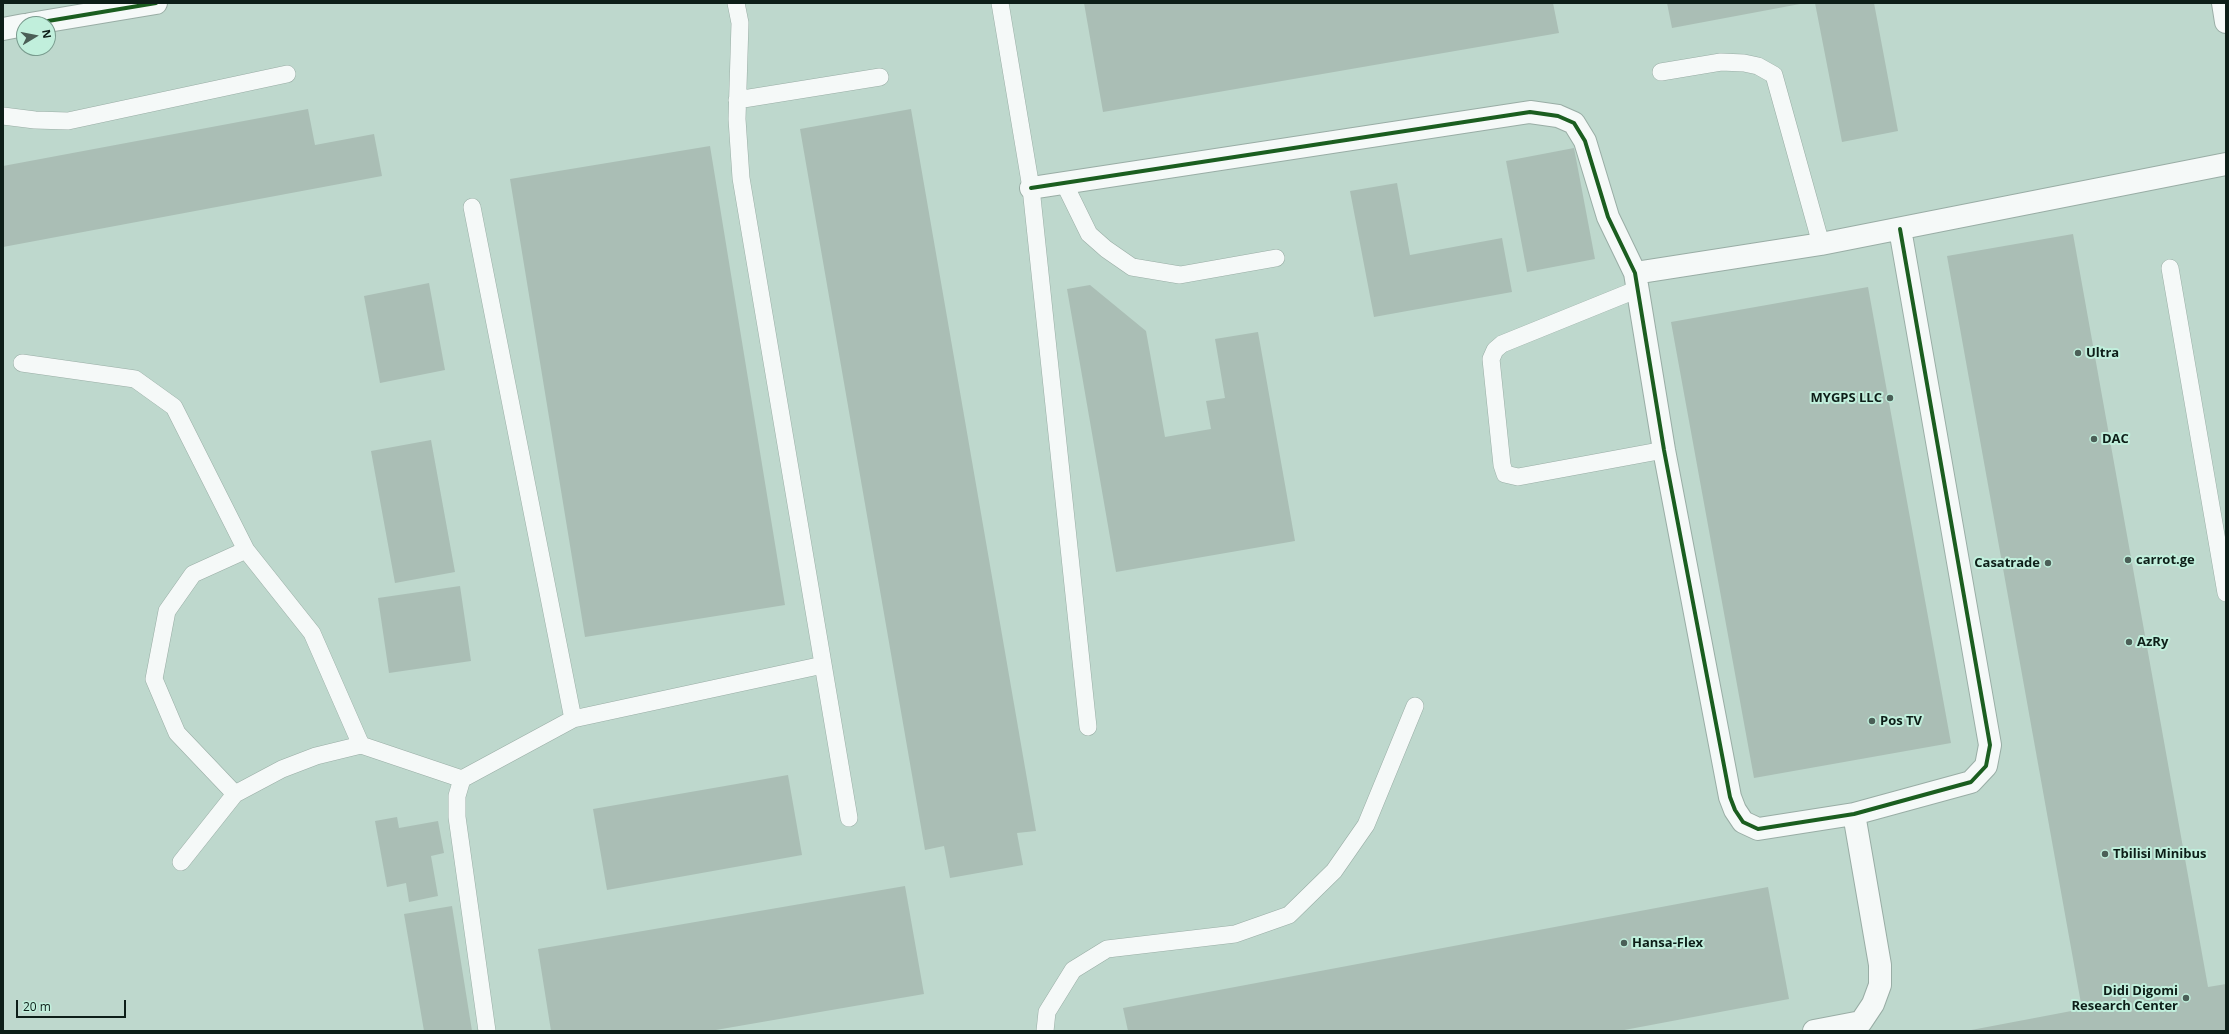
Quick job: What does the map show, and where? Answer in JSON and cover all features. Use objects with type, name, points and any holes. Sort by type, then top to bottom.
[{"type":"street","points":[[56,20],[156,3]]},
{"type":"street","points":[[2223,3],[2226,22]]},
{"type":"street","points":[[3,28],[16,26]]},
{"type":"street","points":[[1031,188],[1530,112],[1558,116],[1574,123],[1585,140],[1608,218],[1636,281],[1664,450],[1730,797],[1735,810],[1743,822],[1758,829],[1854,814],[1971,782],[1986,766],[1990,745],[1900,229]]},
{"type":"street","points":[[1636,281],[2226,164]]},
{"type":"street","points":[[1814,1031],[1861,1022],[1873,1004],[1880,985],[1880,965],[1854,814]]},
{"type":"lane","points":[[736,3],[740,24],[737,100],[741,178],[849,818]]},
{"type":"lane","points":[[1000,3],[1031,188],[1088,727]]},
{"type":"lane","points":[[1661,72],[1721,62],[1744,62],[1758,66],[1774,75],[1821,244]]},
{"type":"lane","points":[[3,116],[34,120],[68,121],[287,74]]},
{"type":"lane","points":[[737,100],[880,78]]},
{"type":"lane","points":[[1064,183],[1089,234],[1106,249],[1132,267],[1180,275],[1276,258]]},
{"type":"lane","points":[[472,207],[573,719]]},
{"type":"lane","points":[[2170,268],[2224,566],[2226,593]]},
{"type":"lane","points":[[1636,281],[1502,344],[1494,350],[1491,359],[1502,465],[1505,474],[1518,477],[1664,450]]},
{"type":"lane","points":[[22,363],[134,379],[174,407],[246,550],[312,632],[361,746]]},
{"type":"lane","points":[[235,794],[177,734],[154,679],[167,611],[192,574],[246,550]]},
{"type":"lane","points":[[487,1031],[457,817],[457,796],[462,779],[573,719],[823,665]]},
{"type":"lane","points":[[1046,1031],[1047,1012],[1073,970],[1108,949],[1235,934],[1289,915],[1334,871],[1366,825],[1415,706]]},
{"type":"lane","points":[[181,862],[235,794],[282,769],[316,756],[361,746],[462,779]]},
{"type":"building","points":[[1084,3],[1553,3],[1559,33],[1103,112]]},
{"type":"building","points":[[1667,3],[1800,3],[1800,4],[1672,28]]},
{"type":"building","points":[[1815,3],[1874,3],[1898,131],[1842,142]]},
{"type":"building","points":[[308,109],[315,145],[374,134],[382,176],[3,247],[3,166]]},
{"type":"building","points":[[911,109],[1036,831],[1017,833],[1023,865],[950,878],[944,846],[925,850],[800,129]]},
{"type":"building","points":[[710,146],[785,605],[585,637],[510,179]]},
{"type":"building","points":[[1574,148],[1595,259],[1527,272],[1506,161]]},
{"type":"building","points":[[1397,183],[1410,255],[1502,238],[1512,292],[1374,317],[1350,191]]},
{"type":"building","points":[[2073,234],[2208,987],[2226,984],[2226,1031],[1966,1031],[2082,1009],[1947,256]]},
{"type":"building","points":[[429,283],[445,370],[380,383],[364,296]]},
{"type":"building","points":[[1090,285],[1146,331],[1165,437],[1211,429],[1206,401],[1225,398],[1215,339],[1258,332],[1295,541],[1116,572],[1067,289]]},
{"type":"building","points":[[1868,287],[1951,743],[1754,778],[1671,322]]},
{"type":"building","points":[[431,440],[455,572],[395,583],[371,451]]},
{"type":"building","points":[[460,586],[471,661],[389,673],[378,598]]},
{"type":"building","points":[[788,775],[802,855],[607,890],[593,809]]},
{"type":"building","points":[[397,817],[399,828],[438,821],[444,853],[431,856],[438,896],[409,902],[406,883],[387,887],[375,821]]},
{"type":"building","points":[[905,886],[924,994],[710,1031],[551,1031],[538,949]]},
{"type":"building","name":"Hansa-Flex","points":[[1768,887],[1789,999],[1619,1031],[1128,1031],[1123,1008]]},
{"type":"building","points":[[452,906],[472,1031],[424,1031],[404,914]]},
{"type":"cycle path","points":[[56,20],[156,3]]},
{"type":"cycle path","points":[[1031,188],[1530,112],[1558,116],[1574,123],[1585,141],[1608,217],[1635,273],[1664,450],[1730,797],[1735,810],[1743,822],[1758,829],[1854,814],[1971,782],[1986,766],[1990,745],[1900,229]]},
{"type":"place","name":"Ultra","points":[[2078,353]]},
{"type":"place","name":"MYGPS LLC","points":[[1890,398]]},
{"type":"place","name":"DAC","points":[[2094,439]]},
{"type":"place","name":"carrot.ge","points":[[2128,560]]},
{"type":"place","name":"Casatrade","points":[[2048,563]]},
{"type":"place","name":"AzRy","points":[[2129,642]]},
{"type":"place","name":"Pos TV","points":[[1872,721]]},
{"type":"place","name":"Tbilisi Minibus","points":[[2105,854]]},
{"type":"place","name":"Hansa-Flex","points":[[1624,943]]},
{"type":"place","name":"Didi Digomi Research Center","points":[[2186,998]]}]
